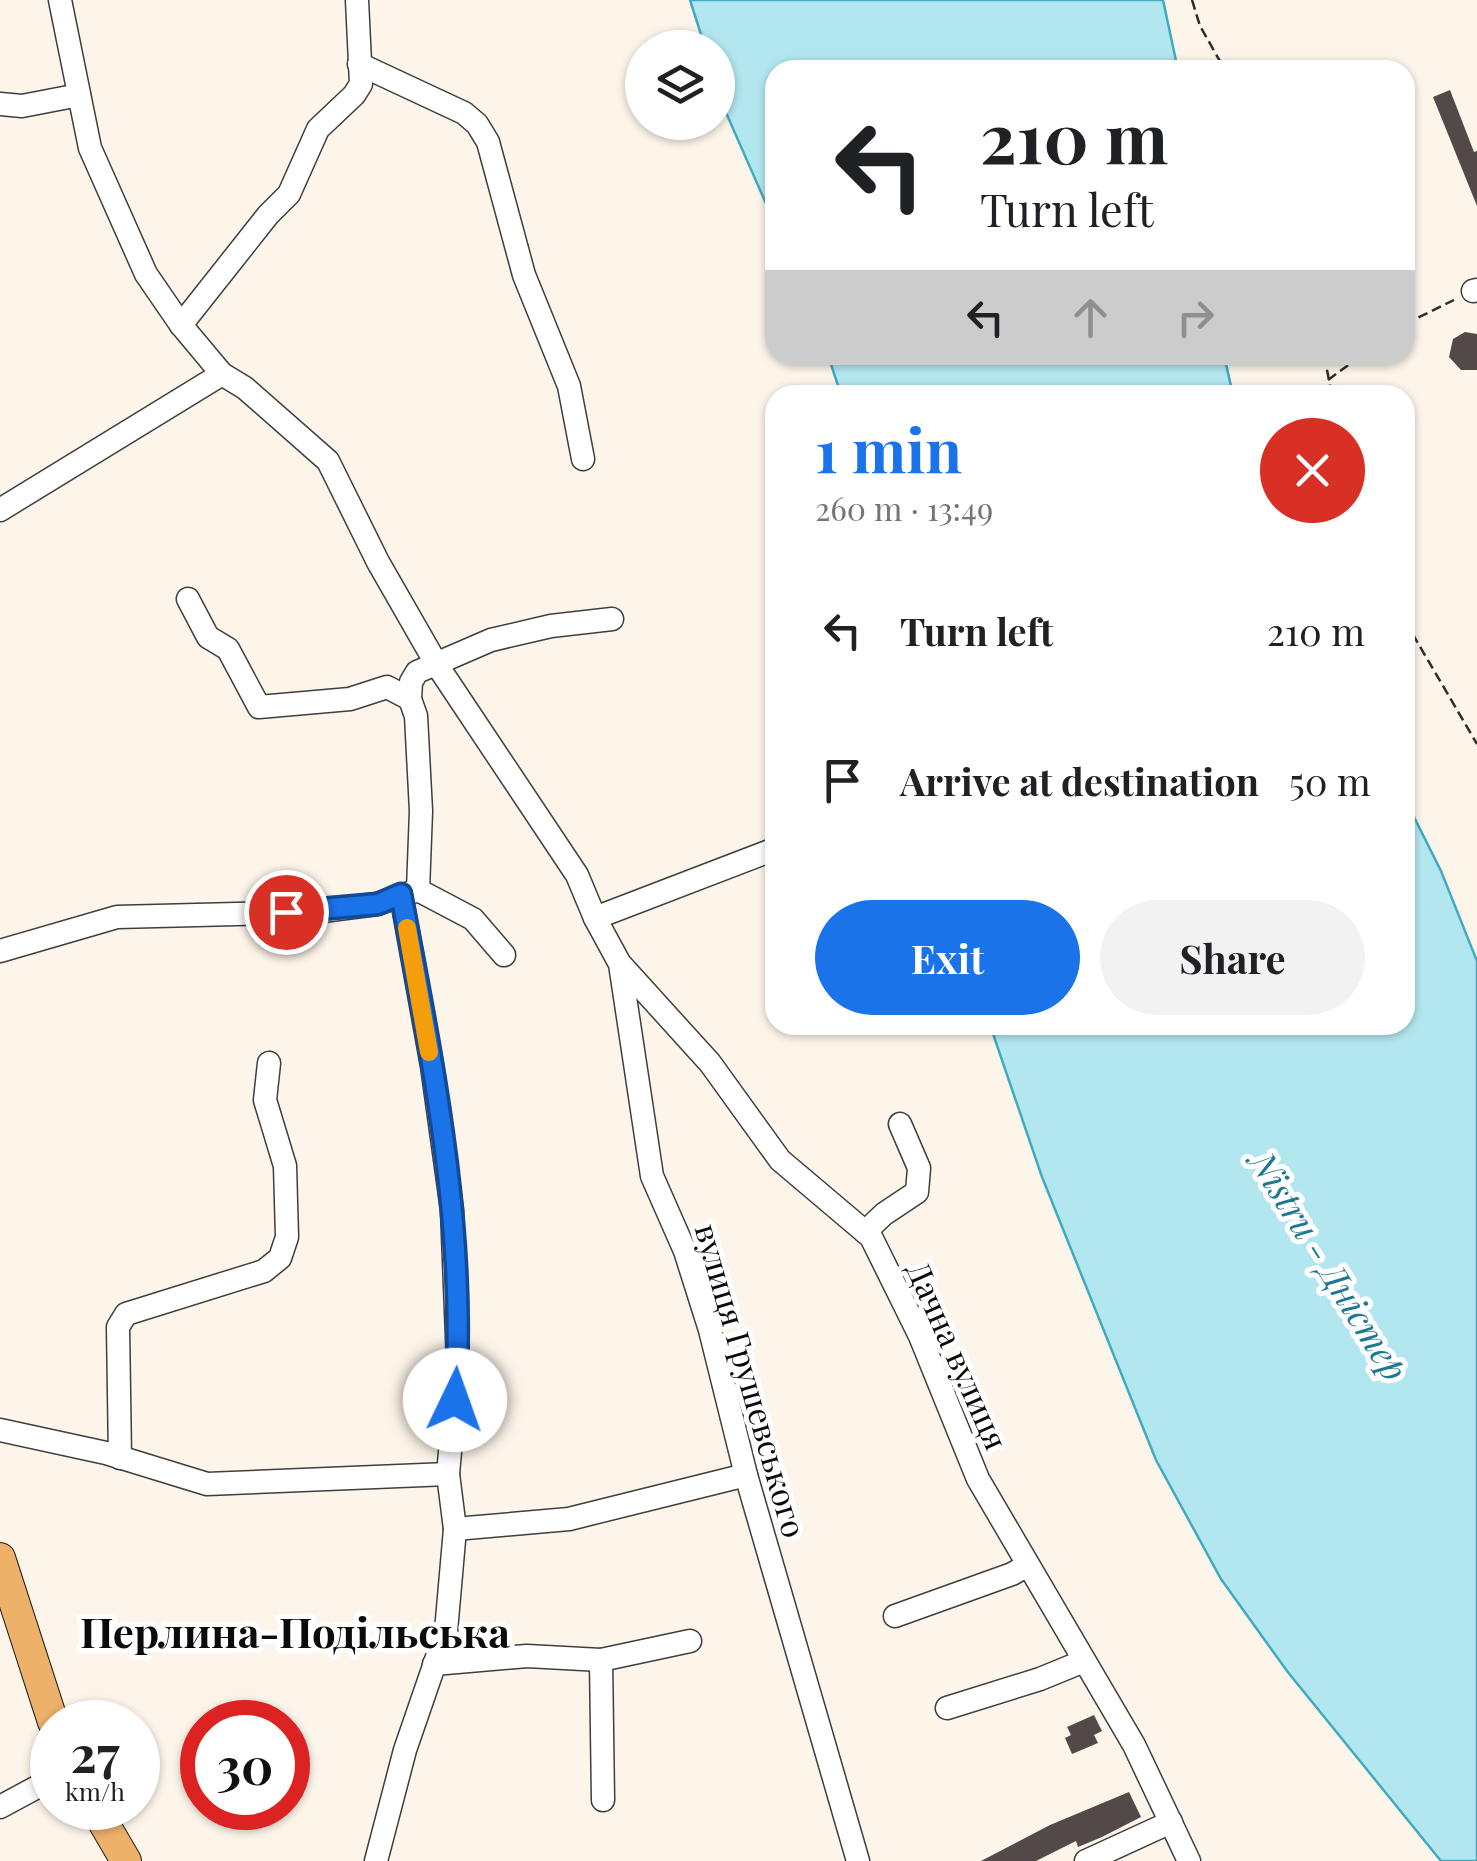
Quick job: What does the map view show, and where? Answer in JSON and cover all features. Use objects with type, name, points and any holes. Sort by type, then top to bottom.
[{"type":"main road","points":[[0,1558],[47,1700]]},
{"type":"main road","points":[[108,1830],[126,1861]]},
{"type":"street","name":"вулиця Грушевського","points":[[60,0],[90,148],[146,274],[222,374],[244,388],[328,461],[378,562],[437,664],[577,875],[594,918],[620,964],[652,1176],[685,1250],[706,1314],[746,1475],[858,1861]]},
{"type":"street","points":[[181,325],[289,194],[318,129],[361,84],[357,0]]},
{"type":"street","points":[[359,64],[464,113],[478,124],[488,142],[524,275],[570,386],[583,459]]},
{"type":"street","points":[[0,104],[22,106],[78,95]]},
{"type":"street","points":[[0,510],[222,374]]},
{"type":"street","points":[[188,599],[208,637],[228,649],[259,707],[350,699],[387,688],[410,699]]},
{"type":"street","points":[[376,1861],[405,1750],[446,1631],[455,1529],[448,1474],[458,1363],[452,1210],[410,892],[420,811],[411,682],[417,672],[491,640],[551,626],[612,620]]},
{"type":"street","points":[[594,918],[765,854]]},
{"type":"street","points":[[0,951],[117,917],[315,912],[378,904],[410,892],[473,919],[504,955]]},
{"type":"street","name":"Дачна вулиця","points":[[620,964],[710,1064],[780,1160],[871,1237],[920,1336],[978,1479],[1134,1746],[1189,1861]]},
{"type":"street","points":[[120,1458],[118,1327],[126,1314],[264,1272],[280,1258],[287,1237],[288,1204],[285,1166],[265,1100],[270,1063]]},
{"type":"street","points":[[865,1232],[917,1192],[919,1168],[900,1124]]},
{"type":"street","points":[[0,1430],[48,1438],[207,1484],[448,1474]]},
{"type":"street","points":[[455,1529],[568,1519],[746,1475]]},
{"type":"street","points":[[895,1616],[1028,1565]]},
{"type":"street","points":[[434,1664],[527,1656],[601,1660],[690,1640]]},
{"type":"street","points":[[601,1660],[603,1800]]},
{"type":"street","points":[[947,1708],[1084,1661]]},
{"type":"street","points":[[0,1807],[30,1791]]},
{"type":"street","points":[[1086,1861],[1171,1822]]},
{"type":"path","points":[[1192,0],[1200,26],[1219,60]]},
{"type":"path","points":[[1415,319],[1475,291]]},
{"type":"path","points":[[1326,365],[1329,385]]},
{"type":"path","points":[[1328,380],[1348,365]]},
{"type":"path","points":[[1415,638],[1477,744]]},
{"type":"water","points":[[690,0],[1163,0],[1176,60],[765,60],[765,201],[735,133],[735,30],[700,30]]},
{"type":"water","points":[[831,365],[1226,365],[1231,385],[838,385]]},
{"type":"water","name":"Nistru - Дністер","points":[[1415,819],[1441,871],[1477,961],[1477,1861],[1441,1861],[1287,1671],[1221,1579],[1156,1460],[1042,1177],[993,1035],[1415,1035]]},
{"type":"building","points":[[1450,90],[1474,152],[1477,151],[1477,206],[1433,97]]},
{"type":"building","points":[[1465,332],[1477,334],[1477,370],[1461,370],[1449,357],[1453,339]]},
{"type":"building","points":[[1094,1715],[1102,1731],[1094,1735],[1098,1743],[1072,1754],[1065,1738],[1071,1735],[1067,1727]]},
{"type":"building","points":[[1129,1792],[1141,1817],[1102,1837],[1078,1847],[1076,1841],[1036,1861],[981,1861],[1050,1825]]},
{"type":"slow traffic","points":[[407,928],[429,1052]]},
{"type":"district","name":"Перлина-Подільська","points":[[295,1631]]},
{"type":"route","points":[[286,912],[378,904],[401,894],[432,1066],[452,1210],[458,1363],[455,1400]]}]
